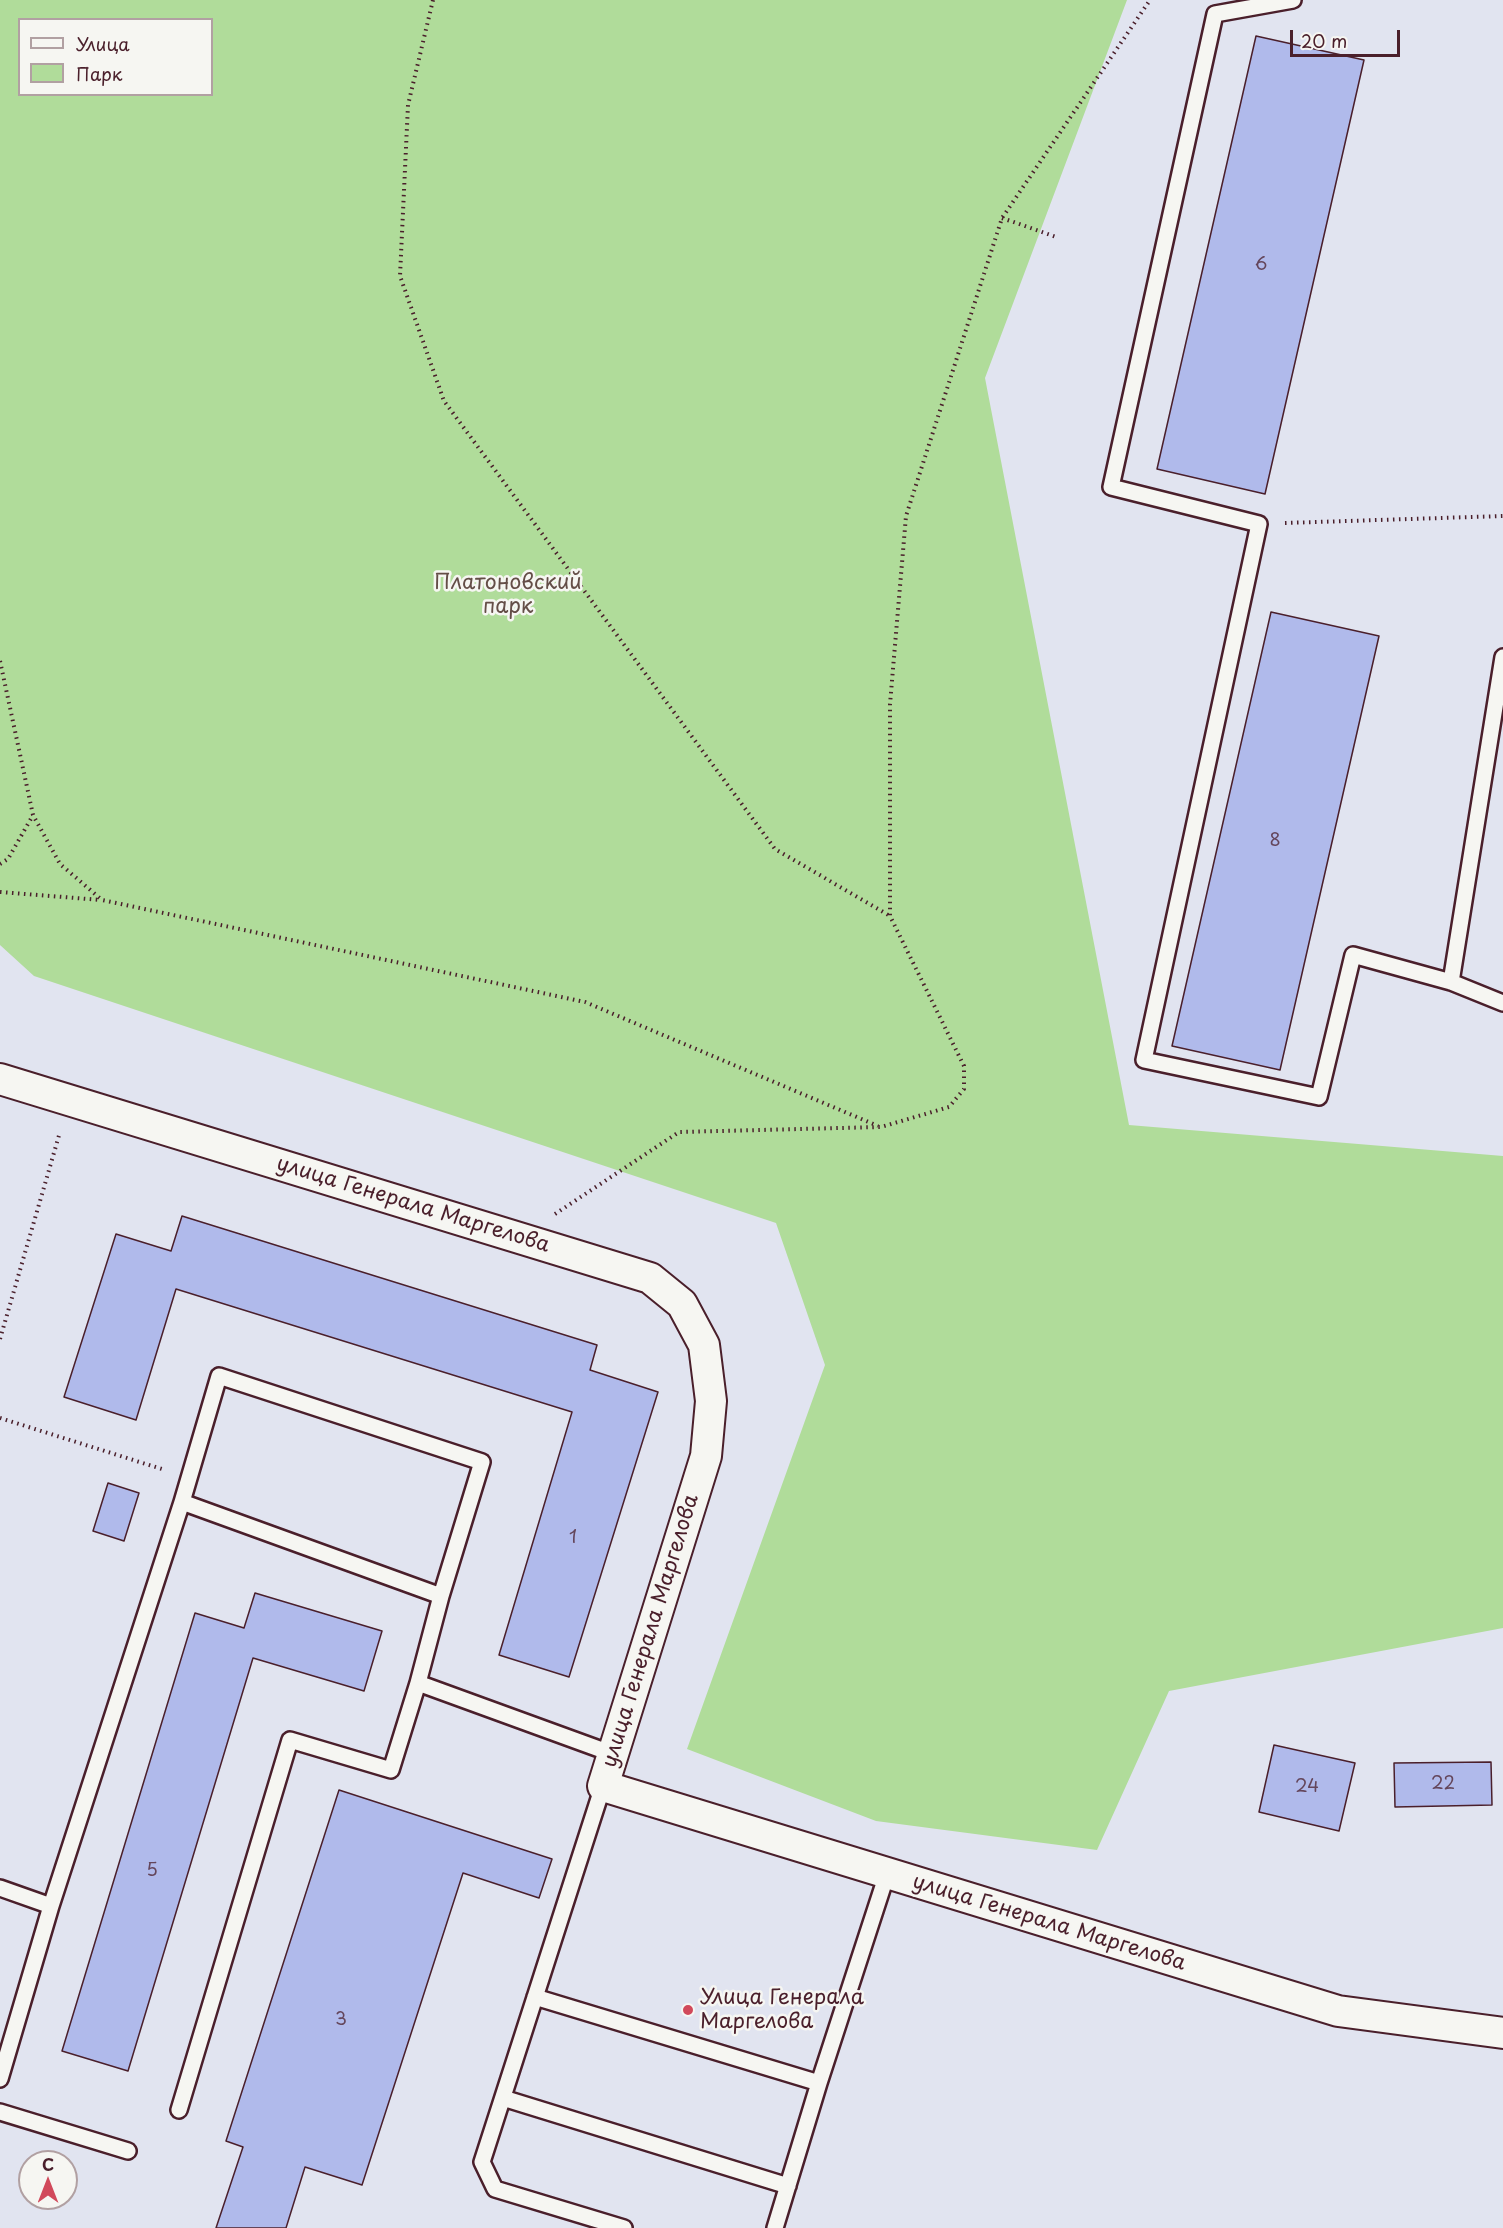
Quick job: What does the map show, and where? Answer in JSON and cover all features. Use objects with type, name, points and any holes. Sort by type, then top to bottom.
[{"type":"street","name":"улица Генерала Маргелова","points":[[0,1079],[650,1278],[682,1304],[704,1345],[711,1401],[706,1456],[603,1786],[1338,2011],[1503,2033]]},
{"type":"lane","points":[[1293,0],[1215,14],[1111,487],[1259,524],[1144,1060],[1319,1097],[1353,955],[1451,982],[1503,1003]]},
{"type":"lane","points":[[1451,982],[1503,657]]},
{"type":"lane","points":[[0,2079],[51,1906],[190,1477],[219,1376],[482,1462],[391,1770],[290,1740],[179,2110]]},
{"type":"lane","points":[[182,1502],[441,1596]]},
{"type":"lane","points":[[418,1683],[613,1754]]},
{"type":"lane","points":[[603,1786],[482,2162],[495,2189],[624,2228]]},
{"type":"lane","points":[[775,2228],[887,1874]]},
{"type":"lane","points":[[0,1888],[51,1906]]},
{"type":"lane","points":[[535,1997],[819,2083]]},
{"type":"lane","points":[[502,2098],[788,2186]]},
{"type":"lane","points":[[0,2112],[128,2151]]},
{"type":"path","points":[[433,0],[408,105],[400,276],[444,401],[775,849],[890,916]]},
{"type":"path","points":[[533,1242],[540,1224],[679,1132],[881,1127],[949,1107],[964,1089],[964,1066],[890,916],[890,704],[906,516],[1002,218],[1150,0]]},
{"type":"path","points":[[1002,218],[1056,237]]},
{"type":"path","points":[[1259,524],[1503,516]]},
{"type":"path","points":[[0,661],[33,815],[60,864],[102,900]]},
{"type":"path","points":[[0,864],[8,859],[33,815]]},
{"type":"path","points":[[0,892],[102,900],[585,1002],[881,1127]]},
{"type":"path","points":[[0,1339],[69,1100]]},
{"type":"path","points":[[0,1418],[190,1477]]},
{"type":"green space","name":"Платоновский парк","points":[[0,0],[1127,0],[985,378],[1129,1125],[1503,1156],[1503,1628],[1169,1691],[1097,1850],[876,1821],[687,1749],[825,1365],[776,1223],[34,976],[0,945]]},
{"type":"building","points":[[1256,36],[1364,60],[1265,494],[1157,469]]},
{"type":"building","points":[[1271,612],[1379,636],[1280,1070],[1172,1046]]},
{"type":"building","points":[[182,1216],[597,1345],[590,1370],[658,1392],[569,1677],[499,1655],[572,1412],[176,1289],[136,1420],[64,1397],[116,1234],[171,1251]]},
{"type":"building","points":[[108,1483],[139,1493],[124,1541],[93,1531]]},
{"type":"building","points":[[255,1593],[382,1631],[364,1691],[253,1658],[128,2071],[62,2051],[195,1613],[244,1628]]},
{"type":"building","points":[[1274,1745],[1355,1763],[1339,1831],[1259,1812]]},
{"type":"building","points":[[1491,1762],[1492,1805],[1395,1807],[1394,1763]]},
{"type":"building","points":[[339,1790],[552,1859],[539,1898],[463,1873],[362,2185],[305,2167],[286,2228],[216,2228],[243,2147],[226,2141]]},
{"type":"place","name":"Улица Генерала Маргелова","points":[[688,2010]]}]
